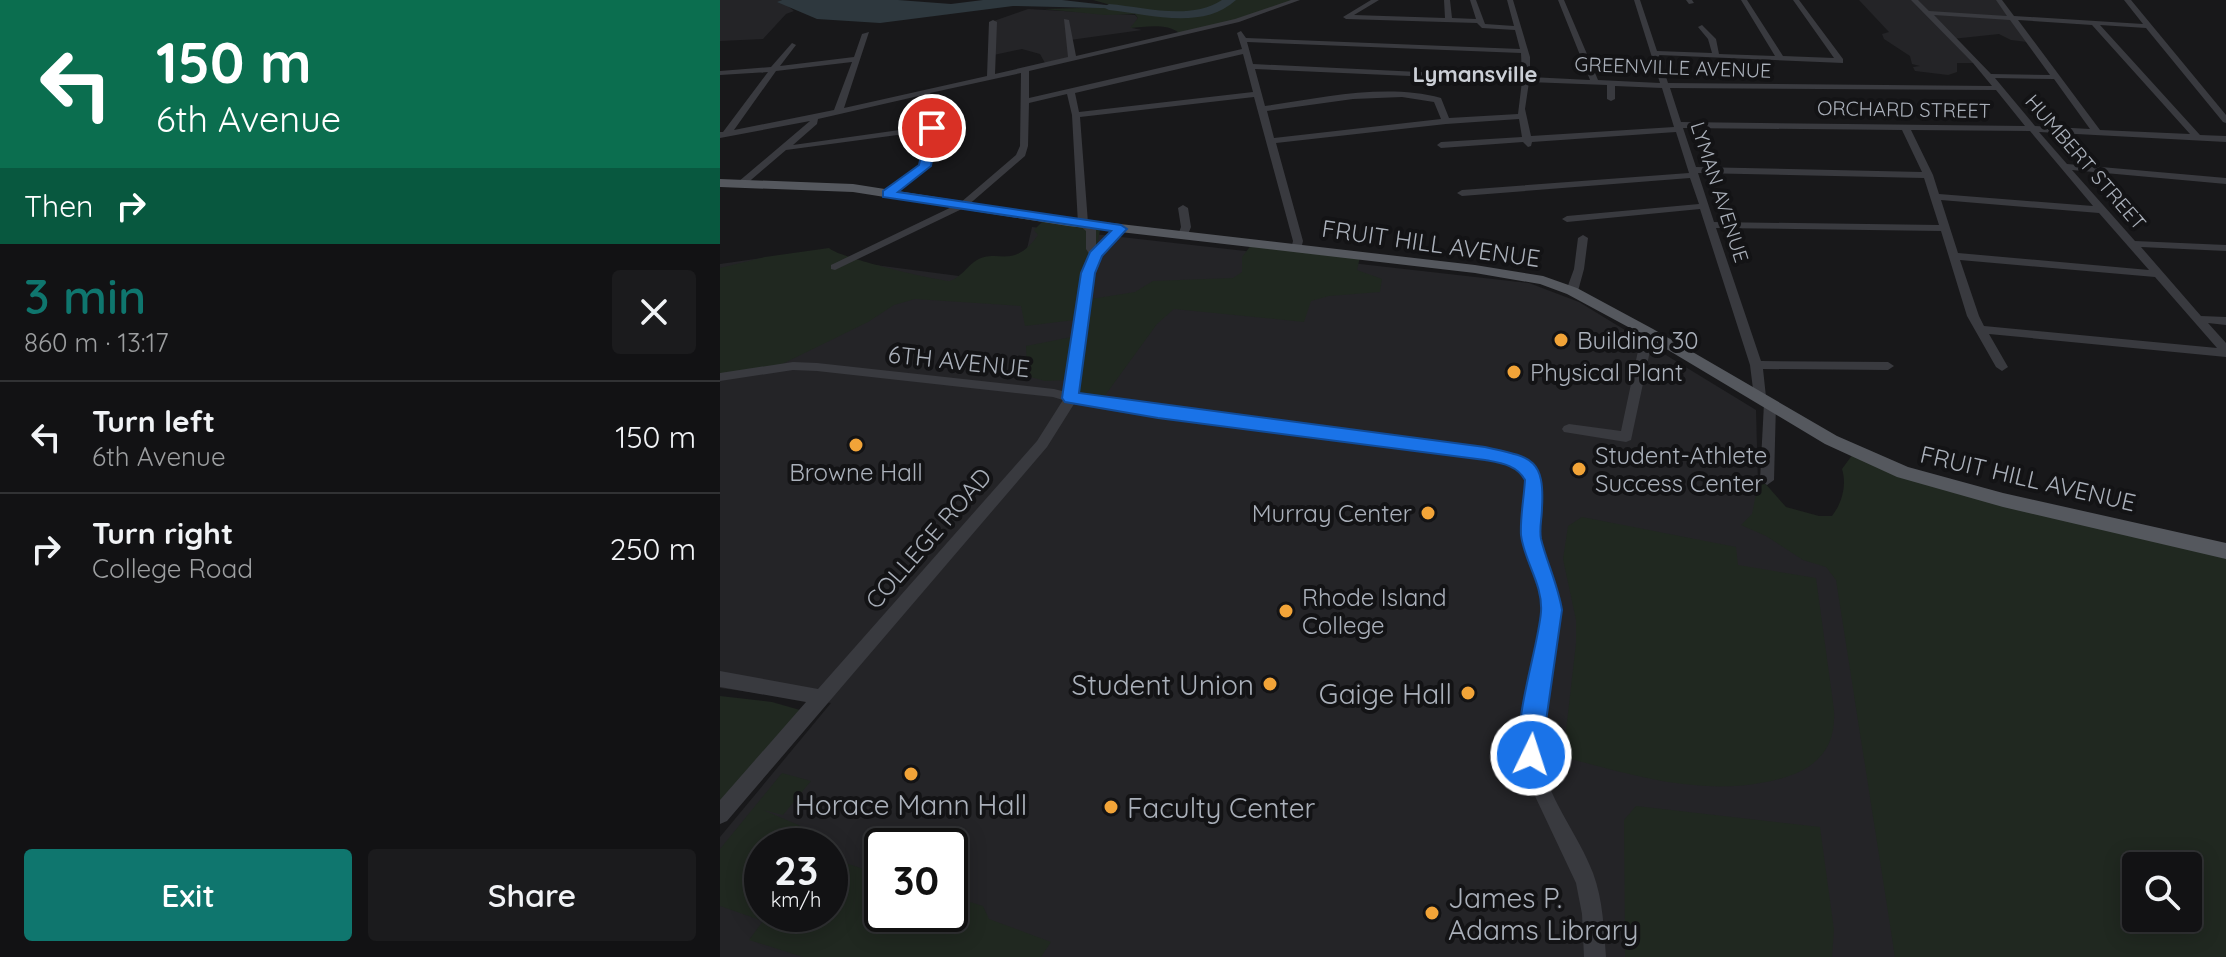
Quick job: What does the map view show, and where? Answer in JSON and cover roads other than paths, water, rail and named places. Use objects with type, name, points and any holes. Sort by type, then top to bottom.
[{"type":"main road","name":"FRUIT HILL AVENUE","points":[[720,183],[810,184],[1121,229],[1507,273],[1543,280],[1572,291],[1648,332],[1850,450],[1926,480],[2226,551]]},
{"type":"street","points":[[723,134],[838,112],[1237,21],[1297,0]]},
{"type":"street","points":[[1376,0],[1346,17],[1479,21]]},
{"type":"street","points":[[1447,0],[1449,20]]},
{"type":"street","points":[[1473,0],[1479,21],[1486,27],[1518,28]]},
{"type":"street","points":[[1510,0],[1524,51],[1521,116],[1528,141]]},
{"type":"street","points":[[1561,0],[1594,81]]},
{"type":"street","name":"LYMAN AVENUE","points":[[1637,0],[1756,365],[1765,400],[1767,480]]},
{"type":"street","points":[[1744,0],[1781,59]]},
{"type":"street","points":[[1654,53],[1840,61],[1796,0]]},
{"type":"street","name":"HUMBERT STREET","points":[[1914,0],[1989,76],[2226,352]]},
{"type":"street","points":[[1999,0],[2096,131]]},
{"type":"street","points":[[2127,0],[2226,120]]},
{"type":"street","points":[[1927,13],[2147,26]]},
{"type":"street","points":[[1066,20],[1072,57]]},
{"type":"street","points":[[1237,21],[1298,241],[1296,249]]},
{"type":"street","points":[[991,76],[993,22]]},
{"type":"street","points":[[2094,23],[2197,137]]},
{"type":"street","points":[[1702,27],[1712,39],[1716,56]]},
{"type":"street","points":[[838,112],[866,34]]},
{"type":"street","points":[[1242,40],[1524,51]]},
{"type":"street","points":[[723,134],[792,45]]},
{"type":"street","points":[[1024,102],[1245,51]]},
{"type":"street","points":[[720,73],[775,70],[856,59]]},
{"type":"street","name":"GREENVILLE AVENUE","points":[[1250,66],[1664,85],[1999,88]]},
{"type":"street","points":[[835,267],[963,205],[1020,156],[1024,146],[1025,68]]},
{"type":"street","points":[[1989,76],[2056,77]]},
{"type":"street","points":[[1611,82],[1611,99]]},
{"type":"street","points":[[1070,90],[1076,115],[1083,224],[1091,230],[1091,249],[1095,255]]},
{"type":"street","points":[[887,194],[925,166],[935,107],[925,92]]},
{"type":"street","points":[[1076,115],[1258,94]]},
{"type":"street","points":[[1262,109],[1367,97],[1431,97],[1438,100],[1446,121]]},
{"type":"street","points":[[1270,141],[1446,121],[1521,116]]},
{"type":"street","points":[[741,184],[787,148],[809,127],[813,117]]},
{"type":"street","name":"ORCHARD STREET","points":[[1441,145],[1528,141],[1678,127],[2032,128],[2226,139]]},
{"type":"street","points":[[1905,127],[1928,175],[1979,329],[2002,367]]},
{"type":"street","points":[[787,148],[932,128]]},
{"type":"street","points":[[2064,167],[2226,181]]},
{"type":"street","points":[[1462,193],[1694,173],[1928,175]]},
{"type":"street","points":[[1935,197],[2102,210]]},
{"type":"street","points":[[1567,219],[1705,206]]},
{"type":"street","points":[[1183,208],[1186,227],[1183,235]]},
{"type":"street","points":[[1711,225],[1944,228]]},
{"type":"street","name":"COLLEGE ROAD","points":[[720,814],[1042,444],[1070,398],[1085,286],[1095,255],[1121,229]]},
{"type":"street","points":[[1572,291],[1583,238]]},
{"type":"street","points":[[2133,244],[2226,248]]},
{"type":"street","points":[[1953,256],[2159,274]]},
{"type":"street","points":[[2198,319],[2226,321]]},
{"type":"street","points":[[1979,329],[2226,352]]},
{"type":"street","points":[[1569,429],[1626,437],[1648,332]]},
{"type":"street","points":[[1756,365],[1888,366]]},
{"type":"street","name":"6TH AVENUE","points":[[720,377],[793,366],[817,367],[1054,393],[1168,413],[1485,453],[1523,464],[1535,480],[1531,536],[1549,587],[1551,610],[1531,731],[1531,755],[1537,779],[1590,892],[1595,957]]},
{"type":"street","points":[[720,679],[821,697]]},
{"type":"waterway","points":[[1109,7],[1188,15],[1203,13],[1230,0]]},
{"type":"place","name":"Building 30","points":[[1561,340]]},
{"type":"place","name":"Physical Plant","points":[[1514,372]]},
{"type":"place","name":"Browne Hall","points":[[856,445]]},
{"type":"place","name":"Student-Athlete Success Center","points":[[1579,469]]},
{"type":"place","name":"Murray Center","points":[[1428,513]]},
{"type":"place","name":"Rhode Island College","points":[[1286,611]]},
{"type":"place","name":"Student Union","points":[[1270,684]]},
{"type":"place","name":"Gaige Hall","points":[[1468,693]]},
{"type":"place","name":"Horace Mann Hall","points":[[911,774]]},
{"type":"place","name":"Faculty Center","points":[[1111,807]]},
{"type":"place","name":"James P. Adams Library","points":[[1432,913]]},
{"type":"district","name":"Lymansville","points":[[1475,74]]}]
